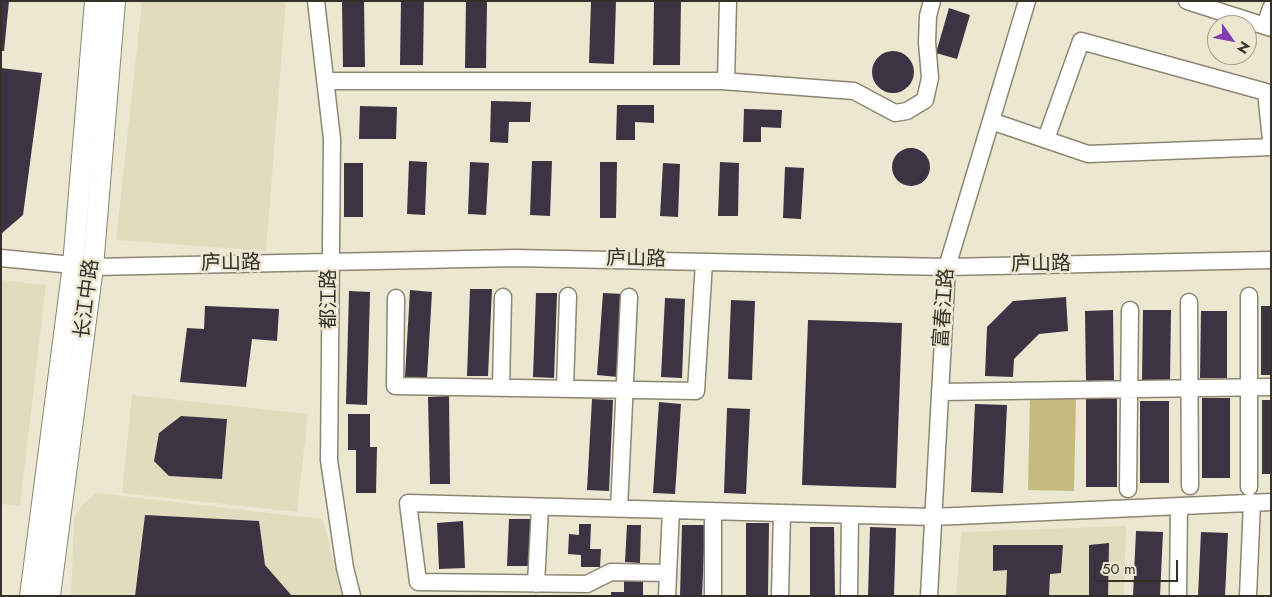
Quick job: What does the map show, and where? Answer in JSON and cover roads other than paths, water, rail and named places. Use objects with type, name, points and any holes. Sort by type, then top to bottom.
[{"type":"main road","name":"长江中路","points":[[30,596],[83,266],[94,1]]},
{"type":"main road","name":"长江中路","points":[[50,596],[83,266],[116,1]]},
{"type":"street","name":"都江路","points":[[316,1],[332,139],[329,460],[345,568],[352,596]]},
{"type":"street","points":[[726,82],[728,1]]},
{"type":"street","points":[[325,81],[726,82],[854,91],[895,113],[907,111],[925,100],[930,78],[927,42],[928,16],[932,1]]},
{"type":"street","name":"富春江路","points":[[928,596],[947,267],[1028,1]]},
{"type":"street","points":[[1187,1],[1268,27],[1271,8]]},
{"type":"street","points":[[1046,139],[1081,41],[1266,92],[1271,140]]},
{"type":"street","points":[[991,121],[1088,154],[1271,147]]},
{"type":"street","name":"庐山路","points":[[1,258],[83,266],[515,258],[947,267],[1271,260]]},
{"type":"street","points":[[396,298],[395,386],[624,388],[696,391],[704,262]]},
{"type":"street","points":[[565,388],[568,296]]},
{"type":"street","points":[[619,509],[629,296]]},
{"type":"street","points":[[1248,596],[1251,495],[1249,296]]},
{"type":"street","points":[[501,387],[503,297]]},
{"type":"street","points":[[1189,302],[1190,486]]},
{"type":"street","points":[[1128,489],[1130,310]]},
{"type":"street","points":[[940,392],[1271,387]]},
{"type":"street","points":[[668,573],[611,572],[587,584],[528,588],[418,582],[408,503],[933,517],[1179,506],[1251,495],[1271,502]]},
{"type":"street","points":[[1178,596],[1179,506]]},
{"type":"street","points":[[528,588],[540,507]]},
{"type":"street","points":[[667,596],[671,510]]},
{"type":"street","points":[[713,511],[713,596]]},
{"type":"street","points":[[780,596],[782,513]]},
{"type":"street","points":[[848,596],[850,515]]}]
